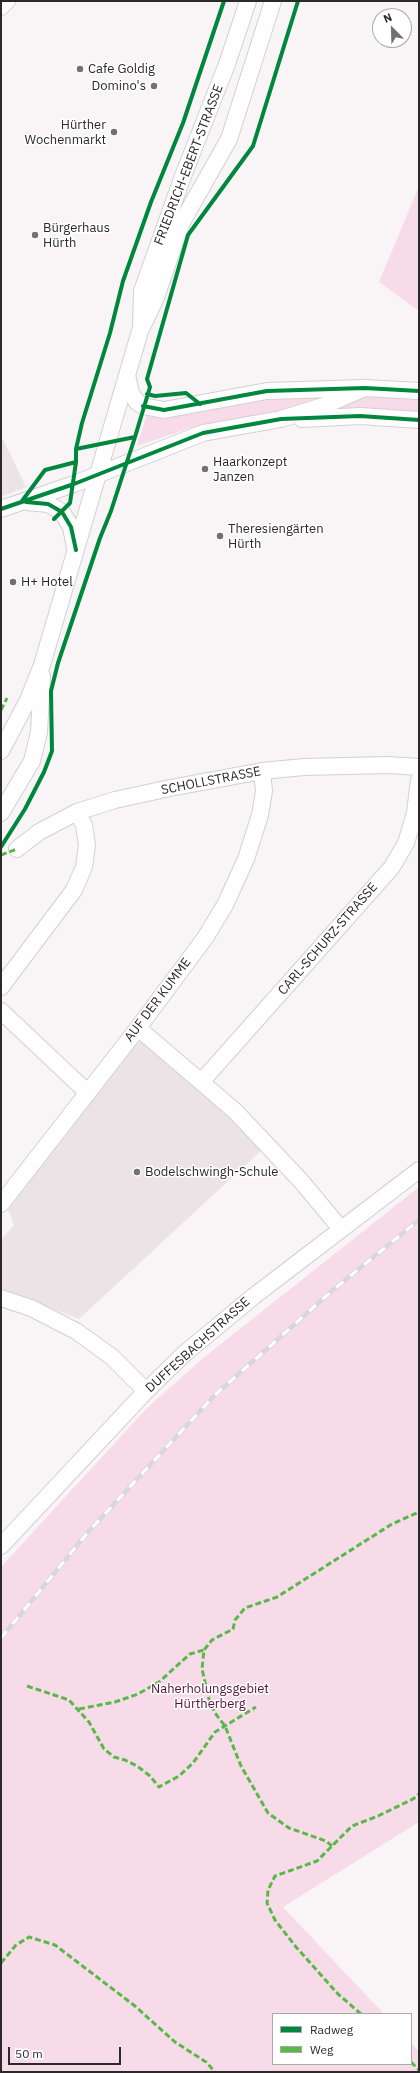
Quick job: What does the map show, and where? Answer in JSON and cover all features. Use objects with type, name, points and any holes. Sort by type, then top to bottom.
[{"type":"street","points":[[1,7],[7,1]]},
{"type":"street","name":"FRIEDRICH-EBERT-STRASSE","points":[[140,331],[142,291],[183,176],[227,64],[248,1]]},
{"type":"street","name":"FRIEDRICH-EBERT-STRASSE","points":[[42,665],[140,331],[155,300],[182,222],[229,139],[273,1]]},
{"type":"street","points":[[127,375],[131,393],[137,402],[143,406],[164,410],[267,391],[365,388],[419,391]]},
{"type":"street","points":[[1,509],[203,433],[281,419],[323,406],[365,388]]},
{"type":"street","points":[[281,419],[360,416],[419,420]]},
{"type":"street","points":[[22,501],[48,504],[62,512],[71,527],[76,550]]},
{"type":"street","points":[[1,751],[28,700],[42,665]]},
{"type":"street","points":[[1,813],[32,761],[39,732],[42,665]]},
{"type":"street","name":"SCHOLLSTRASSE","points":[[17,848],[39,832],[77,812],[115,800],[262,771],[304,767],[419,767]]},
{"type":"street","name":"AUF DER KUMME","points":[[1,1204],[138,1028],[205,938],[225,905],[246,859],[260,816],[264,791],[262,771]]},
{"type":"street","name":"CARL-SCHURZ-STRASSE","points":[[202,1081],[392,867],[406,843],[415,813],[419,780]]},
{"type":"street","points":[[1,987],[74,890],[84,867],[87,845],[84,825],[77,812]]},
{"type":"street","points":[[1,1011],[88,1093]]},
{"type":"street","points":[[138,1028],[202,1081],[272,1149],[341,1229]]},
{"type":"street","name":"DUFFESBACHSTRASSE","points":[[1,1546],[146,1391],[184,1354],[254,1296],[419,1170]]},
{"type":"street","points":[[1,1298],[31,1308],[76,1331],[112,1357],[146,1391]]},
{"type":"shaded area","points":[[1,435],[26,487],[1,497]]},
{"type":"shaded area","name":"Bodelschwingh-Schule","points":[[146,1041],[205,1091],[263,1149],[79,1319],[1,1289],[1,1240],[14,1225],[8,1209],[137,1043]]},
{"type":"green space","points":[[419,186],[419,311],[379,282]]},
{"type":"green space","points":[[332,393],[298,410],[190,428],[137,446],[147,414],[245,399]]},
{"type":"green space","points":[[369,394],[419,395],[419,413],[327,409]]},
{"type":"green space","name":"Naherholungsgebiet Hürtherberg","points":[[419,1187],[419,1822],[283,1907],[383,2013],[272,2013],[272,2065],[412,2065],[412,2044],[419,2051],[419,2072],[1,2072],[1,1567],[146,1409],[202,1359]]},
{"type":"railway","points":[[1,1638],[89,1531],[215,1395],[333,1290],[419,1220]]},
{"type":"marked path","points":[[1,710],[7,698]]},
{"type":"marked path","points":[[1,855],[17,849]]},
{"type":"marked path","points":[[332,1846],[326,1841],[289,1828],[268,1813],[241,1766],[225,1726],[215,1713],[209,1699],[202,1669],[204,1650],[212,1640],[233,1629],[235,1620],[245,1608],[277,1597],[392,1524],[419,1512]]},
{"type":"marked path","points":[[79,1709],[115,1702],[138,1694],[159,1682],[190,1654],[204,1650]]},
{"type":"marked path","points":[[27,1686],[69,1700],[89,1722],[104,1749],[114,1757],[125,1760],[137,1766],[150,1776],[159,1787],[179,1776],[193,1763],[215,1732],[256,1707]]},
{"type":"marked path","points":[[360,2013],[338,1994],[296,1947],[275,1920],[267,1903],[268,1890],[275,1876],[317,1861],[352,1826],[378,1816],[413,1799],[419,1794]]},
{"type":"marked path","points":[[1,1963],[16,1945],[29,1937],[55,1945],[135,2006],[175,2042],[206,2062],[215,2072]]},
{"type":"marked path","points":[[412,2063],[419,2070]]},
{"type":"cycle path","points":[[54,519],[70,503],[76,462],[76,449],[82,423],[110,333],[123,281],[151,202],[183,123],[224,1]]},
{"type":"cycle path","points":[[1,847],[25,809],[44,772],[52,751],[51,691],[58,663],[135,437],[150,387],[147,379],[188,235],[253,146],[298,1]]},
{"type":"cycle path","points":[[143,406],[164,410],[267,391],[365,388],[419,391]]},
{"type":"cycle path","points":[[147,394],[155,396],[186,393],[200,404]]},
{"type":"cycle path","points":[[1,509],[74,484],[203,433],[281,419],[360,416],[419,420]]},
{"type":"cycle path","points":[[76,449],[135,437]]},
{"type":"cycle path","points":[[22,501],[45,470],[76,462]]},
{"type":"cycle path","points":[[26,502],[48,504],[62,512],[71,527],[76,550]]},
{"type":"place","name":"Cafe Goldig","points":[[80,69]]},
{"type":"place","name":"Domino's","points":[[154,86]]},
{"type":"place","name":"Hürther Wochenmarkt","points":[[114,132]]},
{"type":"place","name":"Bürgerhaus Hürth","points":[[35,235]]},
{"type":"place","name":"Haarkonzept Janzen","points":[[205,469]]},
{"type":"place","name":"Theresiengärten Hürth","points":[[220,536]]},
{"type":"place","name":"H+ Hotel","points":[[13,582]]},
{"type":"place","name":"Bodelschwingh-Schule","points":[[137,1172]]}]
